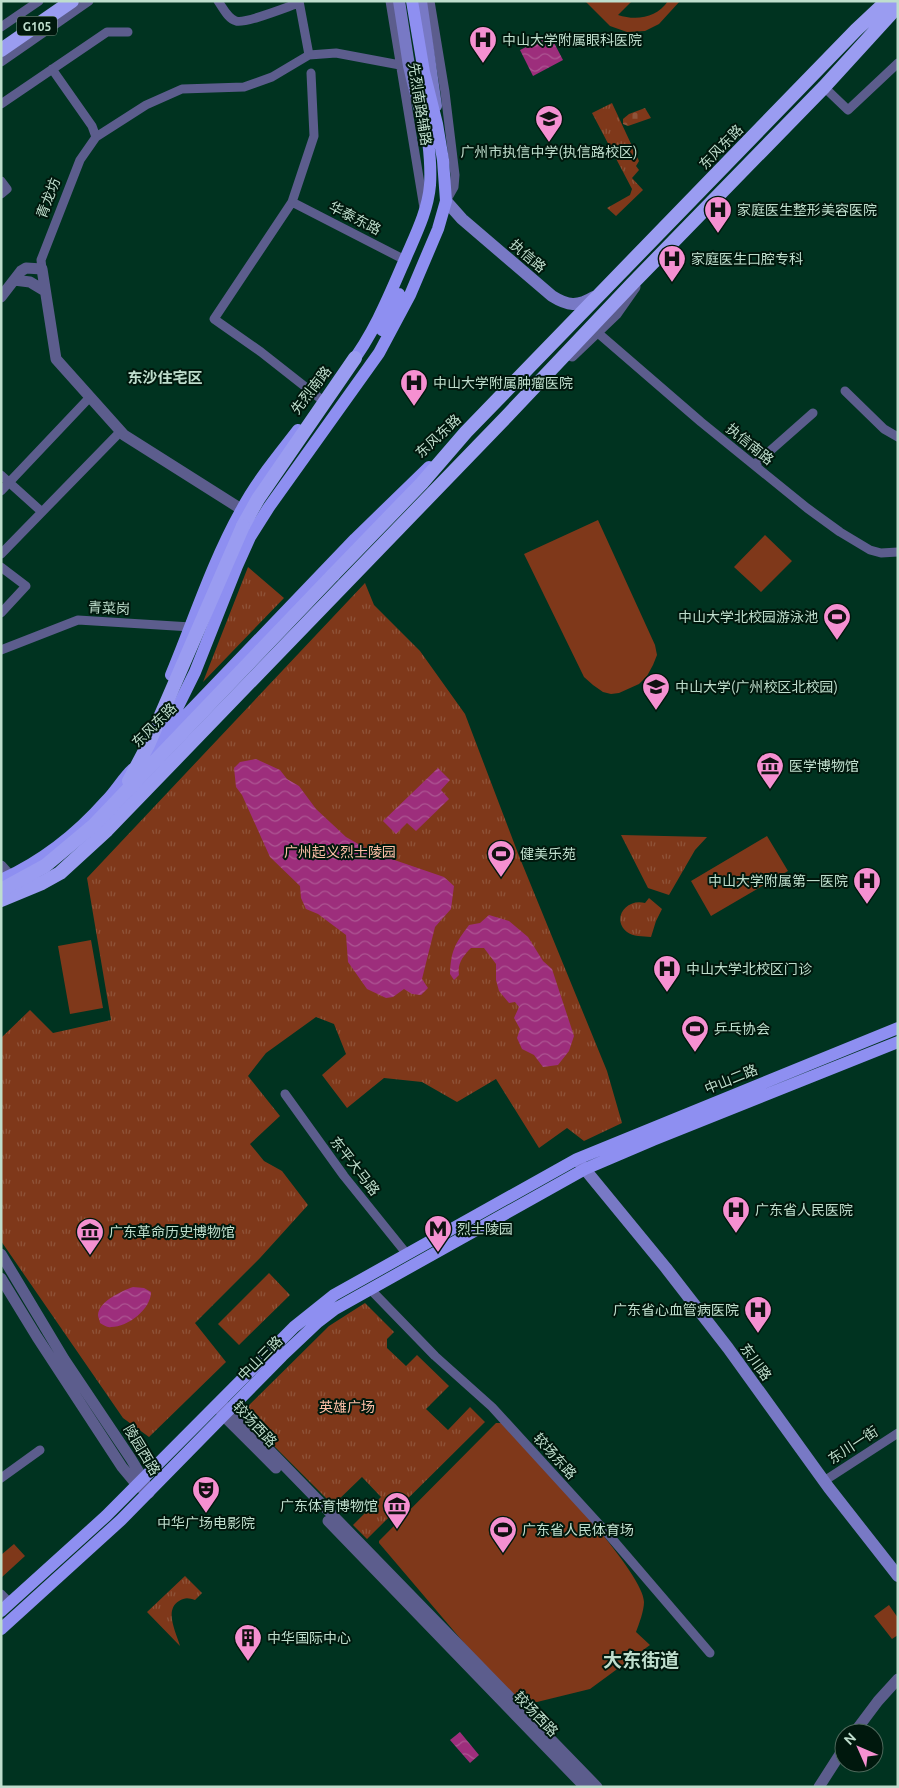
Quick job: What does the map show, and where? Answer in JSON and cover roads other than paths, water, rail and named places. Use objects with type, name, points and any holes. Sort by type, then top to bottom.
[{"type":"highway","name":"G105","points":[[1,40],[57,1]]},
{"type":"highway","name":"G105","points":[[1,50],[72,1]]},
{"type":"highway","name":"东风东路","points":[[466,432],[856,30],[887,1]]},
{"type":"highway","points":[[1,900],[42,883],[66,868],[119,817],[181,755],[824,87],[898,6]]},
{"type":"highway","points":[[119,798],[152,737],[242,526],[258,499],[355,358]]},
{"type":"highway","points":[[1,890],[45,866],[94,825],[422,483],[466,432]]},
{"type":"highway","points":[[1,907],[44,890],[71,874],[96,850],[181,755]]},
{"type":"main road","points":[[399,1],[414,90],[424,118]]},
{"type":"main road","name":"先烈南路","points":[[119,817],[131,799],[161,741],[198,663],[250,537],[269,507],[379,353],[401,312],[438,229],[446,202],[443,160],[437,124],[406,1]]},
{"type":"main road","name":"先烈南路","points":[[126,776],[151,724],[219,556],[241,509],[263,477],[355,358],[383,308],[405,260],[424,211],[430,183],[412,1]]},
{"type":"main road","points":[[421,1],[435,89],[437,124]]},
{"type":"main road","name":"先烈南路","points":[[343,405],[388,320],[415,258],[434,205],[438,173],[429,96]]},
{"type":"main road","name":"执信路","points":[[446,202],[462,219],[552,296],[567,304],[578,304],[601,294]]},
{"type":"main road","name":"东风东路","points":[[6,878],[41,860],[72,836],[107,801],[126,776],[355,539],[466,432]]},
{"type":"main road","points":[[179,657],[180,663],[190,667],[198,663]]},
{"type":"main road","name":"中山二路","points":[[585,1169],[889,1041],[898,1028]]},
{"type":"main road","name":"中山二路","points":[[577,1159],[889,1041]]},
{"type":"main road","name":"东川路","points":[[577,1159],[728,1348],[824,1481],[898,1576]]},
{"type":"main road","name":"中山三路","points":[[4,1603],[90,1531],[217,1403],[314,1309],[344,1289],[577,1159]]},
{"type":"main road","name":"中山三路","points":[[1,1629],[149,1493],[282,1356],[318,1322],[335,1309],[370,1288],[585,1169]]},
{"type":"street","points":[[1,27],[39,1]]},
{"type":"street","points":[[1,62],[89,1]]},
{"type":"street","points":[[218,1],[228,15],[239,22],[253,20],[299,2],[309,55]]},
{"type":"street","name":"先烈南路辅路","points":[[390,1],[424,211]]},
{"type":"street","points":[[430,1],[445,92],[455,175],[454,186],[446,202]]},
{"type":"street","points":[[856,30],[880,1]]},
{"type":"street","points":[[868,41],[898,14]]},
{"type":"street","points":[[1,104],[107,32],[128,32]]},
{"type":"street","name":"青龙坊","points":[[241,509],[124,435],[56,359],[44,291],[41,260],[80,160],[96,137],[146,105],[182,89],[244,87],[272,78],[309,55],[336,53],[400,64]]},
{"type":"street","points":[[824,87],[848,110],[898,63]]},
{"type":"street","points":[[52,69],[92,126],[96,137]]},
{"type":"street","points":[[311,73],[314,136],[292,202],[214,319],[261,352],[322,400]]},
{"type":"street","points":[[1,181],[7,189],[1,194]]},
{"type":"street","name":"华泰东路","points":[[292,202],[405,260]]},
{"type":"street","points":[[1,297],[26,268],[42,269]]},
{"type":"street","points":[[530,391],[598,333],[624,304],[646,270]]},
{"type":"street","points":[[14,280],[30,282],[44,291]]},
{"type":"street","name":"执信南路","points":[[598,333],[701,422],[807,508],[855,542],[875,552],[898,552]]},
{"type":"street","points":[[845,391],[884,429],[898,437]]},
{"type":"street","points":[[1,491],[90,397]]},
{"type":"street","points":[[754,465],[813,413]]},
{"type":"street","points":[[1,554],[121,431]]},
{"type":"street","points":[[1,475],[42,512]]},
{"type":"street","points":[[1,567],[26,586],[1,613]]},
{"type":"street","name":"青菜岗","points":[[1,650],[78,620],[191,626]]},
{"type":"street","points":[[1,866],[6,878],[32,884],[42,883]]},
{"type":"street","name":"东平大马路","points":[[285,1094],[344,1176],[406,1254]]},
{"type":"street","name":"陵园西路","points":[[1,1254],[64,1360],[140,1482],[149,1493]]},
{"type":"street","name":"陵园西路","points":[[1,1278],[122,1467],[140,1482]]},
{"type":"street","name":"较场东路","points":[[370,1288],[435,1356],[492,1407],[608,1534],[710,1653]]},
{"type":"street","name":"较场西路","points":[[217,1403],[597,1787]]},
{"type":"street","name":"较场西路","points":[[227,1413],[585,1787]]},
{"type":"street","name":"东川一街","points":[[824,1481],[898,1433]]},
{"type":"street","points":[[1,1478],[40,1450]]},
{"type":"street","points":[[861,1723],[878,1700],[898,1679]]},
{"type":"street","points":[[820,1787],[834,1764]]},
{"type":"water","points":[[550,35],[563,60],[533,76],[520,50]]},
{"type":"water","points":[[256,759],[280,770],[287,779],[299,786],[316,809],[346,837],[374,853],[444,877],[454,886],[451,909],[435,927],[422,979],[428,988],[421,995],[412,994],[404,989],[393,997],[386,998],[367,989],[348,962],[346,935],[318,914],[306,909],[301,898],[300,886],[270,857],[242,795],[236,787],[234,768],[240,762]]},
{"type":"water","points":[[438,768],[450,780],[441,790],[449,799],[416,831],[407,823],[396,834],[383,821]]},
{"type":"water","points":[[489,915],[509,921],[528,937],[543,961],[552,969],[574,1036],[569,1051],[558,1065],[543,1067],[534,1055],[522,1049],[517,1038],[520,1029],[514,1018],[519,1007],[515,1002],[509,1003],[499,991],[496,980],[496,964],[484,948],[471,948],[460,963],[459,975],[454,980],[450,974],[451,959],[460,937],[469,925],[480,923]]},
{"type":"water","points":[[133,1287],[144,1288],[151,1292],[143,1311],[131,1320],[118,1326],[108,1327],[100,1323],[98,1315],[102,1305],[112,1297]]},
{"type":"water","points":[[460,1732],[479,1755],[470,1763],[450,1740]]},
{"type":"place","name":"中山大学附属眼科医院","points":[[483,64]]},
{"type":"place","name":"广州市执信中学(执信路校区)","points":[[549,143]]},
{"type":"place","name":"家庭医生整形美容医院","points":[[718,234]]},
{"type":"place","name":"家庭医生口腔专科","points":[[672,283]]},
{"type":"place","name":"中山大学附属肿瘤医院","points":[[414,407]]},
{"type":"place","name":"中山大学北校园游泳池","points":[[837,641]]},
{"type":"place","name":"中山大学(广州校区北校园)","points":[[656,711]]},
{"type":"place","name":"医学博物馆","points":[[770,790]]},
{"type":"place","name":"健美乐苑","points":[[501,878]]},
{"type":"place","name":"中山大学附属第一医院","points":[[867,905]]},
{"type":"place","name":"中山大学北校区门诊","points":[[667,993]]},
{"type":"place","name":"乒乓协会","points":[[695,1053]]},
{"type":"place","name":"广东省人民医院","points":[[736,1234]]},
{"type":"place","name":"烈士陵园","points":[[438,1253]]},
{"type":"place","name":"广东革命历史博物馆","points":[[90,1256]]},
{"type":"place","name":"广东省心血管病医院","points":[[758,1334]]},
{"type":"place","name":"中华广场电影院","points":[[206,1514]]},
{"type":"place","name":"广东体育博物馆","points":[[397,1530]]},
{"type":"place","name":"广东省人民体育场","points":[[503,1554]]},
{"type":"place","name":"中华国际中心","points":[[248,1662]]},
{"type":"district","name":"东沙住宅区","points":[[165,377]]},
{"type":"district","name":"大东街道","points":[[641,1660]]},
{"type":"park label","name":"广州起义烈士陵园","points":[[340,852]]},
{"type":"park label","name":"英雄广场","points":[[347,1407]]}]
